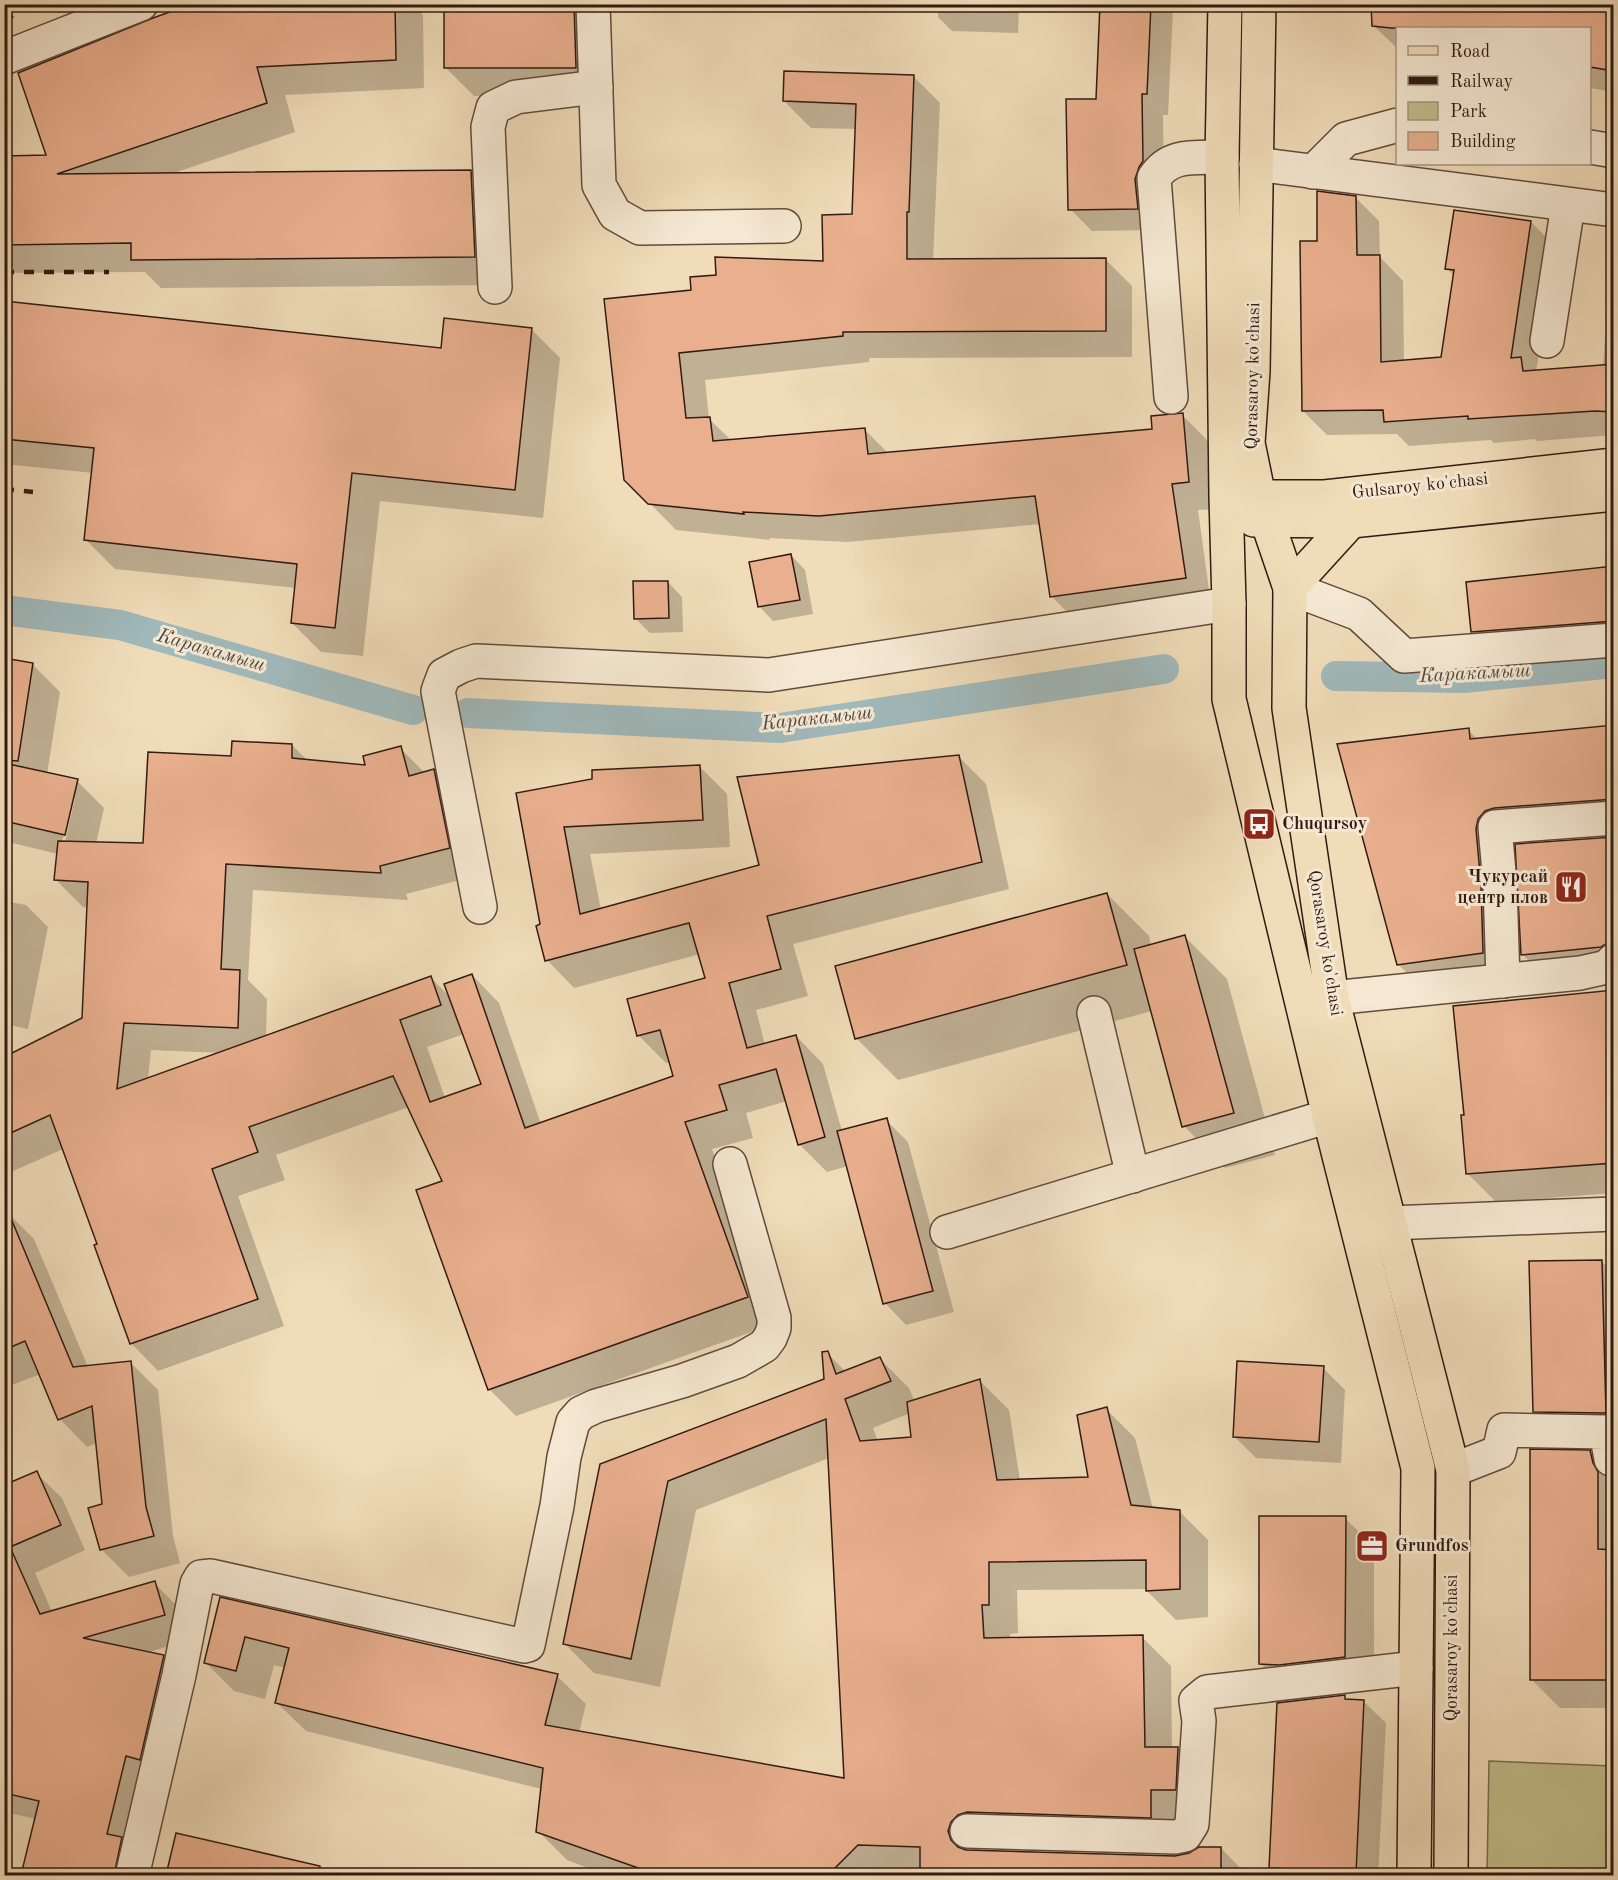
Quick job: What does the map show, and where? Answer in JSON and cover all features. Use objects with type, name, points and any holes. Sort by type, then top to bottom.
[{"type":"main road","name":"Qorasaroy ko'chasi","points":[[1225,4],[1222,157],[1229,699],[1329,1116],[1374,1226],[1453,1470],[1451,1875]]},
{"type":"main road","name":"Qorasaroy ko'chasi","points":[[1259,4],[1253,371],[1248,443],[1263,509],[1290,588],[1289,708],[1332,998],[1418,1468],[1414,1875]]},
{"type":"main road","name":"Gulsaroy ko'chasi","points":[[1263,509],[1325,497],[1614,465]]},
{"type":"main road","name":"Gulsaroy ko'chasi","points":[[1227,509],[1263,509],[1351,521],[1614,494]]},
{"type":"main road","points":[[1290,588],[1351,521]]},
{"type":"street","points":[[4,58],[141,4]]},
{"type":"street","points":[[593,4],[599,186],[615,214],[640,228],[784,226]]},
{"type":"street","points":[[495,287],[488,127],[493,108],[516,97],[596,87]]},
{"type":"street","points":[[1313,172],[1346,139],[1396,126]]},
{"type":"street","points":[[1591,147],[1614,151]]},
{"type":"street","points":[[1172,398],[1155,178],[1162,167],[1178,159],[1222,157]]},
{"type":"street","points":[[1257,164],[1614,210]]},
{"type":"street","points":[[1546,341],[1568,205]]},
{"type":"street","points":[[1290,588],[1359,614],[1404,656],[1614,640]]},
{"type":"street","points":[[480,907],[438,691],[444,675],[460,666],[476,662],[769,675],[1229,616]]},
{"type":"street","points":[[1503,981],[1500,884],[1495,827],[1614,818]]},
{"type":"street","points":[[1332,998],[1580,973],[1607,967],[1614,960]]},
{"type":"street","points":[[1094,1013],[1133,1176]]},
{"type":"street","points":[[947,1232],[1329,1116]]},
{"type":"street","points":[[132,1875],[179,1675],[197,1584],[201,1577],[211,1576],[524,1646],[528,1645],[557,1506],[564,1457],[573,1422],[581,1413],[596,1406],[682,1381],[738,1361],[764,1346],[774,1329],[774,1318],[730,1164]]},
{"type":"street","points":[[1374,1226],[1614,1214]]},
{"type":"street","points":[[1453,1470],[1499,1452],[1504,1430],[1606,1432],[1611,1459],[1614,1459]]},
{"type":"street","points":[[967,1831],[1176,1837],[1185,1834],[1192,1824],[1199,1721],[1196,1701],[1207,1692],[1416,1668]]},
{"type":"green space","points":[[1489,1761],[1613,1766],[1613,1875],[1487,1875]]},
{"type":"building","points":[[192,4],[395,4],[396,60],[257,67],[267,103],[57,174],[471,170],[475,257],[131,260],[131,243],[4,245],[4,156],[46,155],[18,73]]},
{"type":"building","points":[[444,4],[574,4],[576,68],[444,68]]},
{"type":"building","points":[[1100,4],[1151,4],[1147,94],[1142,94],[1143,161],[1135,179],[1138,209],[1068,210],[1066,99],[1096,99]]},
{"type":"building","points":[[1371,4],[1614,4],[1614,71],[1591,67],[1591,27],[1391,28],[1372,26]]},
{"type":"building","points":[[784,71],[914,75],[907,259],[1106,258],[1106,331],[843,332],[843,336],[679,353],[686,418],[710,417],[713,441],[865,428],[868,454],[1152,429],[1151,416],[1183,413],[1189,482],[1172,484],[1186,578],[1050,597],[1035,496],[819,516],[743,512],[744,514],[648,504],[624,480],[604,299],[691,290],[690,277],[716,275],[715,257],[823,261],[822,215],[852,214],[856,104],[783,101]]},
{"type":"building","points":[[1317,191],[1356,196],[1357,255],[1380,255],[1381,362],[1441,357],[1454,270],[1445,269],[1454,210],[1531,221],[1511,358],[1521,357],[1523,371],[1614,364],[1614,412],[1595,411],[1468,419],[1468,416],[1384,422],[1383,410],[1302,411],[1300,241],[1317,241]]},
{"type":"building","points":[[4,301],[441,348],[444,318],[532,328],[515,490],[352,473],[335,628],[291,623],[297,564],[84,540],[94,448],[4,439]]},
{"type":"building","points":[[791,554],[800,600],[758,607],[749,562]]},
{"type":"building","points":[[1614,566],[1614,621],[1471,632],[1466,582]]},
{"type":"building","points":[[633,581],[668,581],[669,618],[634,619]]},
{"type":"building","points":[[4,658],[33,663],[18,761],[4,760]]},
{"type":"building","points":[[1614,725],[1614,799],[1494,808],[1485,811],[1478,819],[1476,829],[1481,885],[1483,953],[1397,965],[1337,744],[1469,728],[1470,739]]},
{"type":"building","points":[[232,741],[292,744],[292,758],[365,765],[363,756],[401,746],[409,776],[434,769],[450,848],[380,866],[381,873],[226,864],[221,969],[240,970],[238,1028],[124,1023],[117,1089],[431,976],[441,1005],[400,1020],[430,1102],[481,1084],[444,984],[472,974],[525,1128],[673,1076],[660,1030],[637,1036],[627,999],[705,978],[689,923],[545,961],[536,926],[540,924],[516,793],[592,779],[592,770],[700,765],[703,820],[564,827],[580,914],[759,865],[737,777],[959,755],[982,862],[767,916],[781,969],[729,983],[747,1048],[796,1035],[825,1137],[798,1145],[776,1069],[719,1085],[727,1110],[685,1122],[748,1297],[488,1390],[416,1190],[442,1181],[393,1076],[249,1127],[258,1152],[212,1169],[258,1299],[130,1344],[94,1245],[97,1244],[50,1115],[4,1136],[4,1057],[82,1018],[88,882],[54,880],[58,841],[143,843],[148,752],[231,756]]},
{"type":"building","points":[[4,763],[78,779],[65,835],[4,821]]},
{"type":"building","points":[[1614,837],[1614,862],[1610,862],[1614,903],[1614,942],[1601,947],[1521,955],[1515,844]]},
{"type":"building","points":[[1107,893],[1127,965],[855,1039],[835,966]]},
{"type":"building","points":[[1185,935],[1234,1113],[1182,1127],[1134,949]]},
{"type":"building","points":[[1614,990],[1614,1163],[1466,1174],[1461,1115],[1464,1115],[1453,1006]]},
{"type":"building","points":[[887,1118],[933,1291],[883,1304],[837,1131]]},
{"type":"building","points":[[5,1204],[73,1367],[131,1361],[146,1507],[154,1536],[100,1550],[88,1508],[102,1504],[92,1406],[58,1420],[25,1341],[4,1350]]},
{"type":"building","points":[[1602,1260],[1606,1413],[1533,1412],[1529,1261]]},
{"type":"building","points":[[828,1351],[836,1374],[880,1357],[891,1381],[845,1399],[860,1441],[911,1437],[907,1402],[980,1379],[997,1480],[1088,1477],[1077,1415],[1107,1407],[1131,1505],[1180,1510],[1180,1589],[1146,1591],[1146,1560],[989,1562],[989,1605],[982,1605],[984,1638],[1143,1635],[1145,1747],[1178,1747],[1176,1790],[1151,1790],[1151,1818],[967,1812],[958,1815],[951,1822],[948,1831],[951,1840],[958,1847],[966,1850],[1175,1856],[1189,1853],[1199,1847],[1221,1847],[1221,1875],[920,1875],[920,1847],[858,1845],[828,1875],[658,1875],[536,1832],[543,1768],[275,1703],[289,1648],[245,1637],[236,1671],[204,1663],[220,1597],[558,1674],[545,1725],[844,1778],[826,1419],[668,1481],[631,1659],[563,1644],[600,1464],[824,1379],[822,1352]]},
{"type":"building","points":[[1237,1361],[1324,1366],[1319,1442],[1233,1437]]},
{"type":"building","points":[[1530,1449],[1590,1450],[1598,1472],[1598,1549],[1614,1550],[1614,1680],[1530,1680]]},
{"type":"building","points":[[37,1471],[61,1525],[10,1547],[40,1614],[155,1581],[165,1615],[83,1638],[164,1655],[140,1760],[126,1756],[107,1834],[122,1837],[114,1875],[21,1875],[39,1801],[4,1793],[4,1485]]},
{"type":"building","points":[[1259,1516],[1346,1516],[1345,1657],[1279,1665],[1259,1664]]},
{"type":"building","points":[[1345,1695],[1345,1699],[1364,1700],[1356,1873],[1269,1868],[1277,1703]]},
{"type":"building","points":[[176,1833],[320,1866],[319,1875],[166,1875]]},
{"type":"waterway","name":"Каракамыш","points":[[4,610],[120,625],[413,710]]},
{"type":"waterway","name":"Каракамыш","points":[[1336,676],[1463,678],[1614,663]]},
{"type":"waterway","name":"Каракамыш","points":[[468,713],[780,728],[1164,669]]},
{"type":"railway","points":[[4,20],[33,4]]},
{"type":"railway","points":[[4,272],[109,272]]},
{"type":"railway","points":[[4,489],[33,492]]},
{"type":"place","name":"Chuqursoy","points":[[1259,824]]},
{"type":"place","name":"Чукурсай центр плов","points":[[1571,887]]},
{"type":"place","name":"Grundfos","points":[[1372,1546]]}]
